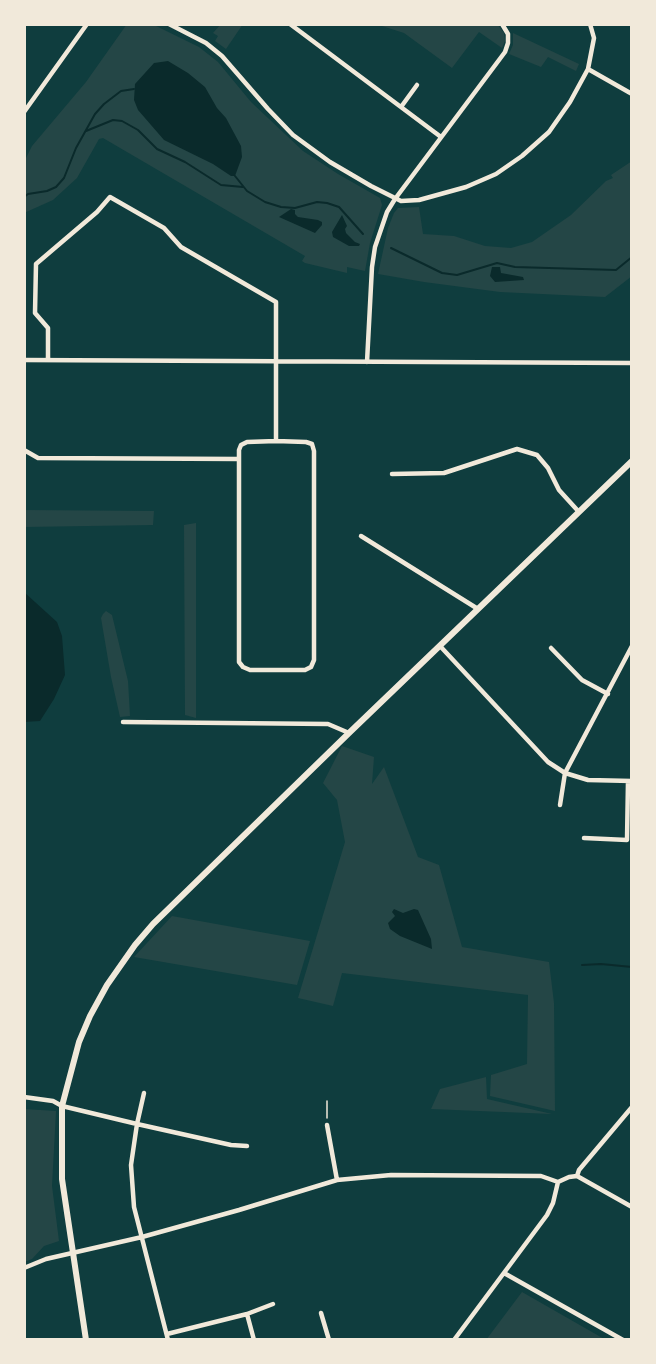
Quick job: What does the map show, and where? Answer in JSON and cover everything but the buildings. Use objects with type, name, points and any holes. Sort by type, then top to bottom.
[{"type":"street","points":[[24,112],[87,24]]},
{"type":"street","points":[[169,24],[206,44],[222,56],[293,135],[330,162],[395,199],[419,200],[466,188],[522,156],[549,132],[570,102],[588,69],[594,38],[590,24]]},
{"type":"street","points":[[290,24],[441,137]]},
{"type":"street","points":[[367,362],[372,267],[375,246],[387,212],[505,52],[508,34],[502,24]]},
{"type":"street","points":[[588,69],[632,94]]},
{"type":"street","points":[[401,107],[417,85]]},
{"type":"street","points":[[48,360],[48,328],[35,313],[36,264],[110,198],[164,228],[181,247],[276,302],[276,441]]},
{"type":"street","points":[[24,360],[632,363]]},
{"type":"street","points":[[276,441],[306,442],[312,444],[314,451],[314,660],[311,667],[305,670],[250,670],[239,662],[238,450],[247,442],[276,441]]},
{"type":"street","points":[[392,474],[444,473],[517,449],[537,455],[548,468],[559,490],[579,512]]},
{"type":"street","points":[[24,450],[38,458],[239,459]]},
{"type":"street","points":[[86,1340],[62,1179],[62,1106],[72,1062],[90,1016],[107,985],[135,945],[349,733],[632,461]]},
{"type":"street","points":[[361,536],[478,609]]},
{"type":"street","points":[[440,646],[548,762],[565,773],[588,780],[630,781],[627,840],[584,838]]},
{"type":"street","points":[[560,805],[565,773],[632,646]]},
{"type":"street","points":[[551,648],[582,680],[608,694]]},
{"type":"street","points":[[123,722],[328,724],[349,733]]},
{"type":"street","points":[[144,1093],[131,1165],[134,1207],[168,1340]]},
{"type":"street","points":[[24,1097],[52,1101],[62,1106],[231,1145],[247,1146]]},
{"type":"street","points":[[577,1176],[579,1170],[632,1107]]},
{"type":"street","points":[[327,1125],[337,1180]]},
{"type":"street","points":[[24,1268],[46,1259],[72,1255],[142,1237],[337,1180],[391,1175],[541,1176],[558,1182],[577,1176],[632,1207]]},
{"type":"street","points":[[454,1340],[547,1215],[553,1203],[558,1182]]},
{"type":"street","points":[[504,1273],[623,1340]]},
{"type":"street","points":[[167,1334],[247,1314],[273,1304]]},
{"type":"street","points":[[321,1313],[329,1340]]},
{"type":"street","points":[[247,1314],[254,1340]]},
{"type":"path","points":[[327,1101],[327,1125]]},
{"type":"shaded area","points":[[127,24],[152,24],[199,47],[218,62],[251,102],[303,151],[380,198],[382,205],[370,243],[365,271],[347,267],[347,273],[305,263],[302,261],[305,256],[103,138],[99,139],[77,178],[53,200],[24,213],[24,162],[32,146],[86,82]]},
{"type":"shaded area","points":[[221,24],[243,24],[226,49],[215,41],[218,36],[213,33]]},
{"type":"shaded area","points":[[366,24],[497,24],[504,33],[505,41],[502,48],[479,32],[452,68],[404,33]]},
{"type":"shaded area","points":[[513,33],[579,64],[576,71],[548,57],[541,67],[509,54],[513,45]]},
{"type":"shaded area","points":[[168,61],[205,87],[217,108],[226,118],[241,146],[242,157],[235,176],[231,176],[213,164],[164,140],[138,110],[134,100],[135,84],[154,63]]},
{"type":"shaded area","points":[[632,161],[632,276],[605,297],[500,292],[378,274],[388,228],[398,208],[419,207],[423,234],[454,236],[485,246],[511,248],[532,242],[571,215],[606,181],[613,178],[611,175]]},
{"type":"shaded area","points":[[291,209],[295,210],[298,217],[318,220],[322,222],[322,225],[315,233],[279,217]]},
{"type":"shaded area","points":[[342,215],[347,226],[346,233],[360,244],[359,246],[349,246],[333,237],[332,232]]},
{"type":"shaded area","points":[[492,267],[500,267],[501,273],[523,277],[524,280],[495,282],[490,276]]},
{"type":"shaded area","points":[[24,510],[154,511],[153,525],[24,527]]},
{"type":"shaded area","points":[[196,523],[196,718],[185,715],[184,525]]},
{"type":"shaded area","points":[[24,592],[57,622],[62,636],[65,675],[40,721],[24,722]]},
{"type":"shaded area","points":[[106,611],[112,615],[128,681],[130,716],[120,717],[101,618]]},
{"type":"shaded area","points":[[342,746],[374,757],[372,784],[384,767],[418,857],[439,865],[462,947],[549,962],[554,1003],[555,1111],[490,1096],[491,1075],[527,1064],[528,995],[342,973],[333,1006],[298,998],[345,842],[337,800],[323,783]]},
{"type":"shaded area","points":[[394,909],[403,913],[418,910],[431,939],[432,949],[400,936],[390,929],[388,923],[395,916],[392,912]]},
{"type":"shaded area","points":[[172,916],[310,941],[297,985],[134,957]]},
{"type":"shaded area","points":[[486,1077],[487,1099],[552,1114],[431,1109],[440,1089]]},
{"type":"shaded area","points":[[24,1109],[56,1111],[52,1186],[59,1241],[44,1246],[32,1259],[24,1262]]},
{"type":"shaded area","points":[[522,1292],[606,1340],[486,1340]]},
{"type":"waterway","points":[[24,197],[56,187],[64,178],[76,148],[95,114],[121,91],[134,89]]},
{"type":"waterway","points":[[86,131],[113,120],[122,121],[138,130],[157,149],[185,162],[221,185],[243,187]]},
{"type":"waterway","points":[[235,176],[247,191],[265,202],[281,207],[295,208],[317,202],[339,207],[363,234]]},
{"type":"waterway","points":[[391,248],[442,273],[457,275],[497,263],[515,267],[616,270],[632,257]]},
{"type":"waterway","points":[[582,965],[632,967]]}]
